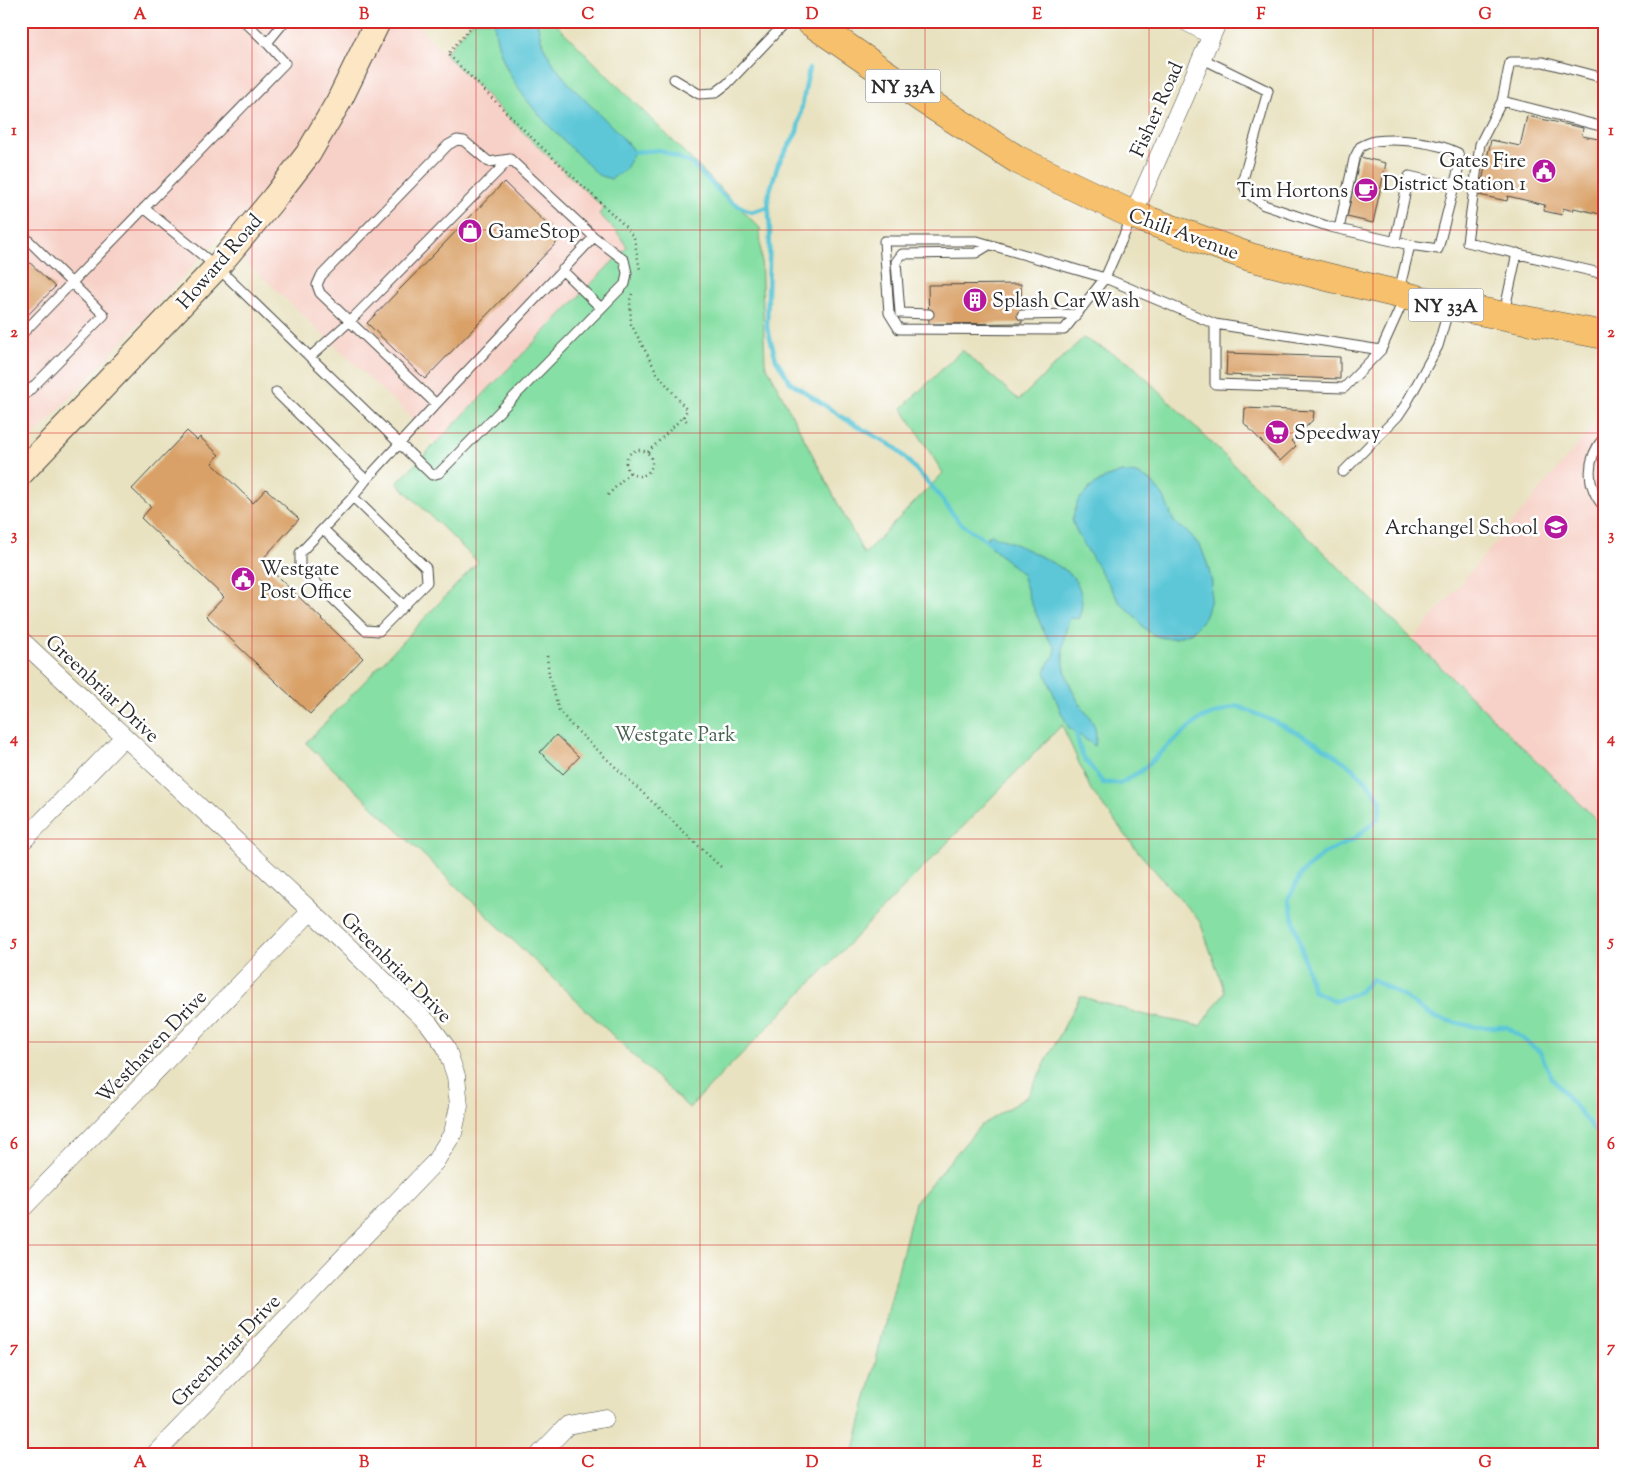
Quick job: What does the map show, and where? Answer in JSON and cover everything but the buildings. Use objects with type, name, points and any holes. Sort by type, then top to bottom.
[{"type":"main road","name":"Howard Road","points":[[21,473],[217,267],[275,198],[308,154],[338,101],[378,21]]},
{"type":"main road","name":"Chili Avenue","points":[[809,21],[924,100],[1018,160],[1133,215],[1250,257],[1402,295],[1604,335]]},
{"type":"street","points":[[1185,21],[1215,28]]},
{"type":"street","name":"Fisher Road","points":[[1133,215],[1215,28]]},
{"type":"street","name":"Greenbriar Drive","points":[[21,640],[429,1024],[446,1048],[456,1076],[460,1106],[453,1133],[435,1162],[156,1454]]},
{"type":"street","points":[[21,843],[124,737]]},
{"type":"street","name":"Westhaven Drive","points":[[21,1210],[311,911]]},
{"type":"street","points":[[540,1454],[568,1425],[605,1418]]},
{"type":"lane","points":[[21,335],[284,63],[244,21]]},
{"type":"lane","points":[[267,43],[285,21]]},
{"type":"lane","points":[[674,78],[700,94],[714,93],[727,84],[787,21]]},
{"type":"lane","points":[[1201,58],[1268,91],[1242,183],[1249,194],[1264,205],[1339,229],[1438,249],[1460,163],[1458,153],[1448,148],[1405,141],[1373,141],[1360,147],[1354,159],[1339,229]]},
{"type":"lane","points":[[1604,78],[1543,62],[1510,62],[1502,101],[1480,144],[1467,242],[1604,274]]},
{"type":"lane","points":[[1502,101],[1604,127]]},
{"type":"lane","points":[[436,404],[320,293],[317,285],[321,276],[448,145],[457,140],[464,141],[489,162],[510,159]]},
{"type":"lane","points":[[144,208],[217,267],[432,475],[439,473],[625,284],[627,273],[624,260],[594,237],[510,159]]},
{"type":"lane","points":[[310,357],[350,322],[510,159]]},
{"type":"lane","points":[[1395,241],[1409,176],[1454,186]]},
{"type":"lane","points":[[1133,215],[1105,278],[1064,330],[898,329],[889,313],[884,241],[977,241],[1105,278],[1215,324],[1381,350]]},
{"type":"lane","points":[[21,233],[104,315],[21,399]]},
{"type":"lane","points":[[353,497],[426,568],[427,582],[379,631],[365,630],[300,568],[300,553],[436,404],[594,237]]},
{"type":"lane","points":[[1215,324],[1215,384],[1344,388],[1381,350],[1402,295],[1410,244]]},
{"type":"lane","points":[[929,314],[900,313],[896,262],[902,254],[976,253],[989,245]]},
{"type":"lane","points":[[1503,315],[1517,253]]},
{"type":"lane","points":[[562,270],[601,308]]},
{"type":"lane","points":[[1343,472],[1398,416],[1406,404],[1438,346],[1450,305]]},
{"type":"lane","points":[[1022,315],[1077,314]]},
{"type":"lane","points":[[276,392],[366,480]]},
{"type":"lane","points":[[1604,437],[1591,458],[1590,472],[1592,486],[1597,499],[1604,507]]},
{"type":"lane","points":[[323,529],[404,606]]},
{"type":"path","points":[[682,417],[689,423]]},
{"type":"path","points":[[640,449],[648,452],[652,460],[652,468],[649,472],[642,476],[630,472],[626,459],[631,452],[640,449]]},
{"type":"path","points":[[608,495],[630,472]]},
{"type":"path","points":[[547,656],[548,675],[559,710],[570,724],[723,869]]},
{"type":"shaded area","points":[[21,21],[412,21],[529,138],[604,209],[599,214],[617,232],[627,247],[437,442],[220,237],[21,450]]},
{"type":"shaded area","name":"Archangel School","points":[[1604,414],[1604,827],[1413,640]]},
{"type":"green space","name":"Westgate Park","points":[[473,21],[553,21],[760,228],[765,363],[864,554],[943,473],[902,408],[962,350],[1019,400],[1083,338],[1129,362],[1604,827],[1604,1454],[853,1454],[915,1202],[980,1126],[1028,1096],[1080,996],[1141,1014],[1200,1026],[1225,992],[1200,922],[1140,854],[1091,790],[1062,725],[689,1108],[306,743],[478,562],[397,483],[627,247],[617,232],[599,214],[604,208],[529,138],[445,54]]},
{"type":"water","points":[[495,21],[537,21],[546,51],[565,79],[624,139],[634,152],[626,169],[611,179],[598,175],[539,115],[514,81],[505,63],[498,44]]},
{"type":"water","points":[[1121,472],[1137,474],[1151,481],[1164,497],[1174,522],[1189,533],[1201,547],[1212,583],[1210,603],[1203,619],[1192,632],[1175,638],[1164,638],[1153,635],[1144,628],[1134,615],[1120,603],[1077,533],[1072,520],[1078,501],[1090,488],[1105,478]]},
{"type":"water","points":[[991,535],[1022,547],[1067,571],[1078,585],[1082,602],[1080,614],[1078,619],[1070,618],[1066,628],[1063,657],[1070,685],[1094,724],[1095,746],[1069,728],[1061,712],[1045,672],[1049,662],[1055,655],[1055,648],[1044,632],[1031,602],[1022,574],[991,547],[987,537]]},
{"type":"waterway","points":[[809,69],[797,132],[778,164],[768,197],[770,231],[767,327],[776,359],[790,382],[845,419],[896,448],[934,489],[959,522],[993,545]]},
{"type":"waterway","points":[[634,152],[660,150],[692,164],[728,200],[751,212],[768,207]]},
{"type":"waterway","points":[[1075,729],[1082,755],[1103,783],[1121,783],[1141,771],[1200,719],[1237,706],[1303,736],[1334,754],[1362,777],[1381,801],[1378,819],[1354,839],[1323,854],[1301,874],[1288,900],[1313,991],[1336,1001],[1359,992],[1372,979],[1401,995],[1435,1018],[1476,1027],[1507,1027],[1540,1052],[1552,1078],[1604,1139]]},
{"type":"place","name":"Gates Fire District Station 1","points":[[1544,171]]},
{"type":"place","name":"Tim Hortons","points":[[1366,190]]},
{"type":"place","name":"GameStop","points":[[470,231]]},
{"type":"place","name":"Splash Car Wash","points":[[975,300]]},
{"type":"place","name":"Speedway","points":[[1277,432]]},
{"type":"place","name":"Archangel School","points":[[1556,527]]},
{"type":"place","name":"Westgate Post Office","points":[[243,579]]}]
